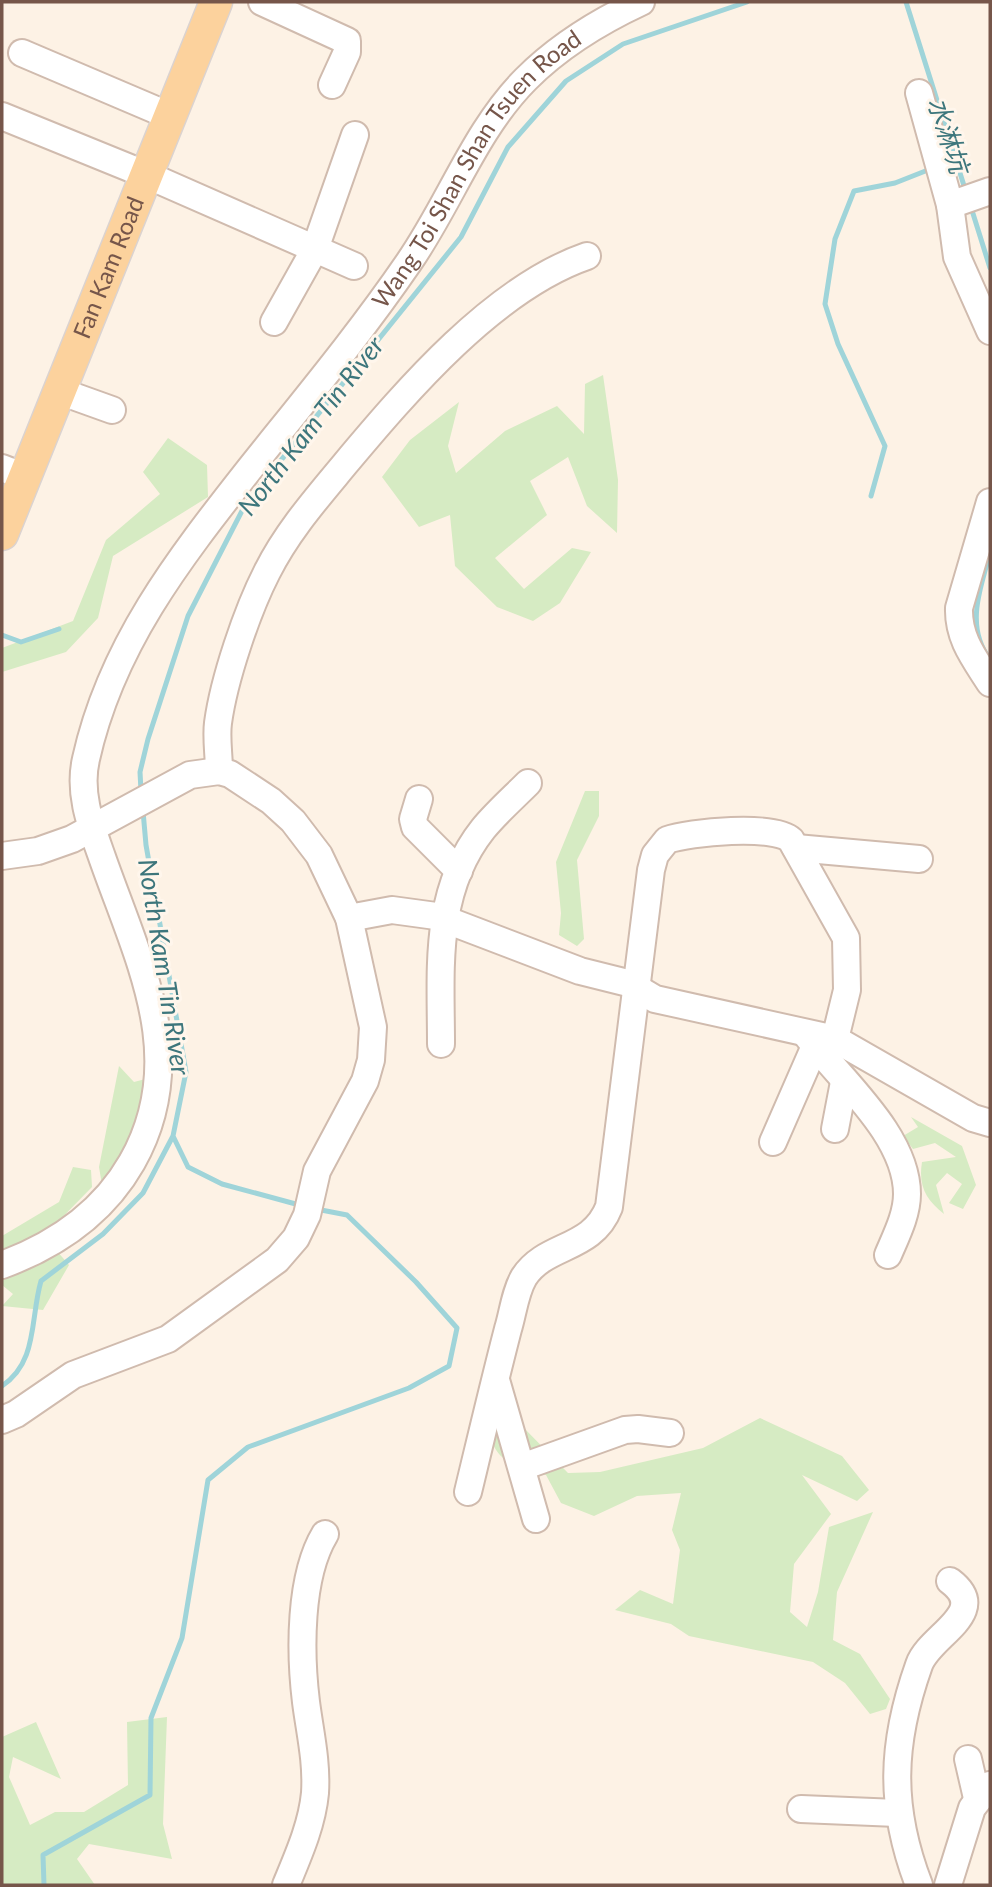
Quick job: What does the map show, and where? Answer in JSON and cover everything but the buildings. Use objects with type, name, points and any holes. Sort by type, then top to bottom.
[{"type":"main road","name":"Fan Kam Road","points":[[2,534],[13,472],[59,391],[216,2]]},
{"type":"street","points":[[262,2],[347,41],[347,52],[332,85]]},
{"type":"street","name":"Wang Toi Shan Shan Tsuen Road","points":[[2,1265],[49,1244],[94,1212],[127,1172],[147,1133],[156,1104],[161,1061],[158,1032],[144,981],[92,829],[83,779],[93,730],[135,629],[164,580],[402,272],[503,104],[562,47],[592,26],[641,2]]},
{"type":"street","points":[[23,53],[170,116]]},
{"type":"street","points":[[919,93],[943,181],[957,257],[990,331]]},
{"type":"street","points":[[2,116],[147,175],[354,266]]},
{"type":"street","points":[[274,322],[315,249],[355,135]]},
{"type":"street","points":[[943,181],[990,191]]},
{"type":"street","points":[[219,771],[218,725],[230,671],[266,574],[301,518],[404,394],[453,347],[528,284],[547,272],[587,256]]},
{"type":"street","points":[[59,391],[112,410]]},
{"type":"street","points":[[990,502],[959,608],[958,623],[964,643],[990,683]]},
{"type":"street","points":[[2,856],[54,847],[190,775],[219,771],[244,781],[293,821],[320,855],[349,918],[373,1027],[371,1060],[357,1099],[323,1158],[307,1215],[296,1238],[277,1260],[168,1339],[73,1375],[16,1415],[2,1420]]},
{"type":"street","points":[[441,1044],[442,918],[468,850],[484,828],[528,783]]},
{"type":"street","points":[[419,799],[413,819],[415,827],[459,871]]},
{"type":"street","points":[[468,1492],[496,1375],[524,1277],[549,1256],[590,1236],[600,1227],[609,1207],[634,987],[651,870],[655,855],[667,840],[708,832],[779,833],[787,836],[848,944],[847,990],[818,1039],[773,1142]]},
{"type":"street","points":[[796,848],[919,859]]},
{"type":"street","points":[[349,918],[392,909],[442,918],[580,971],[617,979],[655,999],[818,1039],[974,1118],[990,1123]]},
{"type":"street","points":[[818,1039],[844,1082],[882,1125],[902,1169],[907,1193],[905,1209],[888,1255]]},
{"type":"street","points":[[835,1129],[844,1082]]},
{"type":"street","points":[[496,1375],[536,1518]]},
{"type":"street","points":[[522,1467],[625,1430],[670,1433]]},
{"type":"street","points":[[286,1885],[302,1848],[315,1795],[315,1743],[307,1704],[303,1637],[310,1566],[325,1534]]},
{"type":"street","points":[[919,1885],[897,1813],[898,1739],[920,1660],[964,1613],[967,1601],[962,1590],[950,1581]]},
{"type":"street","points":[[948,1885],[984,1791],[968,1759]]},
{"type":"street","points":[[802,1810],[897,1813]]},
{"type":"green space","points":[[603,375],[618,480],[617,533],[587,506],[568,457],[530,481],[547,515],[495,558],[524,589],[572,548],[591,552],[560,603],[533,621],[497,607],[455,566],[450,515],[419,527],[382,477],[410,440],[459,402],[448,446],[456,473],[505,431],[557,406],[584,434],[585,384]]},
{"type":"green space","points":[[168,438],[207,465],[208,497],[113,556],[98,618],[66,652],[2,672],[2,648],[73,621],[106,540],[160,494],[143,472]]},
{"type":"green space","points":[[585,791],[599,791],[599,816],[577,860],[584,939],[577,946],[559,935],[561,913],[556,862]]},
{"type":"green space","points":[[119,1066],[134,1082],[153,1077],[123,1168],[102,1185],[99,1167]]},
{"type":"green space","points":[[911,1117],[962,1146],[976,1185],[963,1209],[949,1203],[962,1184],[947,1173],[936,1185],[944,1214],[928,1198],[922,1185],[922,1162],[956,1157],[935,1143],[913,1149],[903,1136],[918,1127]]},
{"type":"green space","points":[[73,1167],[91,1170],[92,1187],[44,1236],[69,1265],[43,1310],[2,1306],[13,1294],[2,1285],[2,1236],[59,1202]]},
{"type":"green space","points":[[489,1418],[523,1427],[568,1473],[600,1472],[703,1448],[760,1418],[842,1456],[869,1490],[857,1501],[802,1475],[831,1514],[794,1564],[790,1612],[807,1627],[818,1592],[829,1527],[873,1512],[837,1592],[833,1640],[860,1654],[890,1699],[886,1709],[870,1714],[845,1683],[813,1662],[689,1636],[671,1624],[615,1610],[640,1590],[673,1604],[680,1550],[672,1530],[681,1493],[637,1496],[594,1516],[561,1503],[546,1475],[522,1468],[504,1458],[493,1444]]},
{"type":"green space","points":[[167,1717],[163,1824],[172,1859],[89,1844],[77,1859],[95,1885],[2,1885],[2,1737],[36,1722],[61,1779],[13,1757],[9,1777],[30,1825],[55,1812],[84,1812],[128,1785],[127,1722]]},
{"type":"waterway","name":"North Kam Tin River","points":[[141,791],[140,772],[148,739],[188,616],[245,505],[461,237],[508,147],[566,81],[623,44],[747,2]]},
{"type":"waterway","name":"水淋坑","points":[[906,2],[966,192]]},
{"type":"waterway","points":[[871,496],[885,446],[838,344],[825,304],[835,239],[854,191],[895,183],[933,168]]},
{"type":"waterway","name":"水淋坑","points":[[970,204],[990,268]]},
{"type":"waterway","name":"水淋坑","points":[[990,554],[979,594],[976,621],[982,647],[990,659]]},
{"type":"waterway","points":[[2,635],[21,642],[59,629]]},
{"type":"waterway","name":"North Kam Tin River","points":[[2,1386],[14,1376],[27,1352],[41,1281],[103,1234],[143,1193],[173,1136],[186,1072],[146,845],[143,811]]},
{"type":"waterway","points":[[173,1136],[188,1167],[222,1184],[303,1206]]},
{"type":"waterway","points":[[44,1885],[43,1855],[150,1795],[151,1718],[182,1638],[208,1480],[248,1447],[409,1388],[449,1366],[457,1328],[416,1282],[347,1215],[316,1209]]}]
